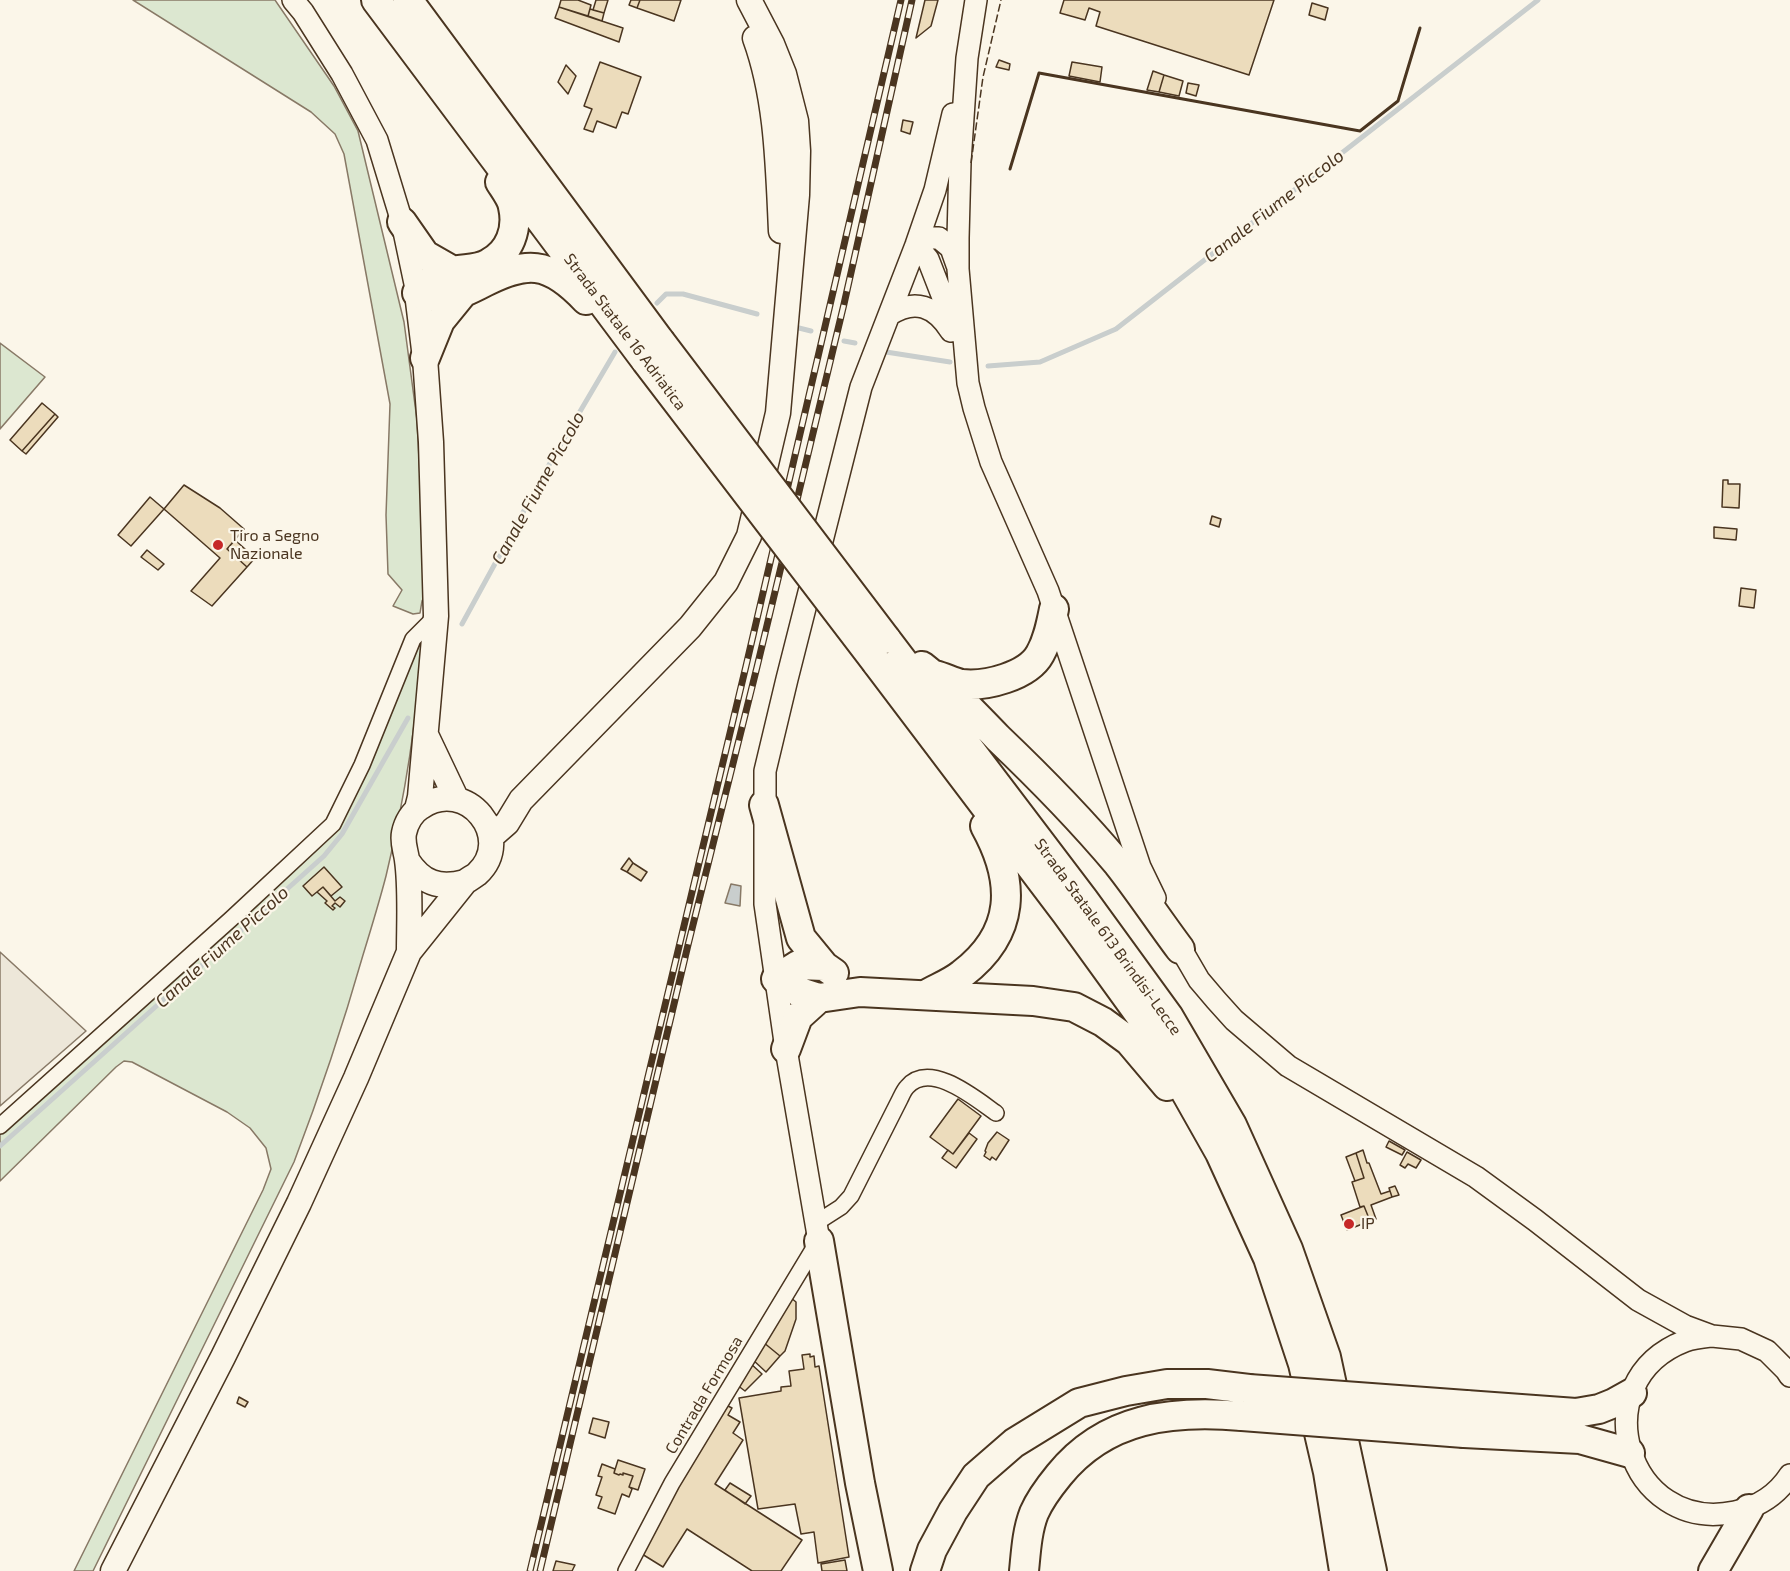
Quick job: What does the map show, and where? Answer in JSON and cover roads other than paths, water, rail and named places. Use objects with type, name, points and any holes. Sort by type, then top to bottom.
[{"type":"highway","name":"Strada Statale 16 Adriatica","points":[[376,0],[464,117],[653,351],[881,651]]},
{"type":"highway","name":"Strada Statale 16 Adriatica","points":[[408,0],[653,351]]},
{"type":"highway","points":[[417,293],[439,298],[472,270],[490,263],[506,249],[515,229],[513,205],[464,117]]},
{"type":"highway","points":[[402,222],[424,255],[458,282]]},
{"type":"highway","points":[[458,282],[526,267],[548,270],[568,281],[653,351]]},
{"type":"highway","points":[[425,358],[458,282]]},
{"type":"highway","points":[[881,651],[932,674],[962,684],[993,682],[1012,676],[1032,665],[1040,655],[1050,627],[1053,609]]},
{"type":"highway","name":"Strada Statale 613 Brindisi-Lecce","points":[[881,651],[944,753],[1066,913],[1150,1029],[1220,1154],[1268,1258],[1303,1364],[1328,1472],[1344,1571]]},
{"type":"highway","name":"Strada Statale 613 Brindisi-Lecce","points":[[881,651],[1084,900],[1169,1017],[1232,1125],[1288,1249],[1326,1357],[1371,1571]]},
{"type":"highway","points":[[932,674],[1038,777],[1082,824],[1118,865],[1180,949]]},
{"type":"highway","points":[[925,995],[961,975],[987,951],[1005,918],[1007,885],[997,848],[944,753]]},
{"type":"highway","points":[[764,805],[801,938],[824,966],[860,992]]},
{"type":"highway","points":[[824,966],[798,965],[776,979],[796,991],[819,998],[860,992],[1033,1001],[1074,1007],[1103,1022],[1129,1041],[1165,1082],[1192,1124],[1220,1154]]},
{"type":"highway","points":[[786,1049],[798,1017],[819,998]]},
{"type":"highway","points":[[817,1232],[860,1484],[878,1571]]},
{"type":"highway","points":[[925,1571],[932,1551],[953,1511],[976,1476],[1014,1443],[1079,1402],[1167,1384],[1207,1384],[1576,1413],[1599,1409],[1632,1393]]},
{"type":"highway","points":[[1024,1571],[1027,1540],[1035,1512],[1050,1486],[1070,1461],[1097,1439],[1125,1426],[1154,1418],[1208,1413],[1464,1433],[1580,1439],[1630,1453]]},
{"type":"highway","points":[[1713,1571],[1749,1509]]},
{"type":"main road","points":[[293,0],[342,74],[377,140],[402,222],[417,293],[425,358],[431,442],[436,616],[420,797],[417,809],[404,833],[403,846],[407,860],[409,952]]},
{"type":"main road","points":[[741,0],[767,80],[772,117],[780,206],[784,348]]},
{"type":"main road","points":[[491,837],[507,823],[521,800],[690,627],[726,582],[748,536],[778,413],[797,195],[798,151],[796,121],[784,74],[772,44],[749,0]]},
{"type":"main road","points":[[817,1232],[786,1049],[765,904],[765,771],[861,387],[935,190],[967,58],[976,0]]},
{"type":"main road","points":[[967,58],[960,162],[958,269],[965,357],[974,408],[991,462],[1048,591],[1140,867],[1180,949],[1199,980],[1234,1020],[1288,1066],[1476,1177],[1536,1220],[1638,1300],[1685,1326],[1712,1336],[1741,1339],[1767,1352],[1790,1377]]},
{"type":"main road","points":[[916,245],[926,238],[939,238],[951,248],[958,269]]},
{"type":"main road","points":[[916,245],[932,267],[965,357]]},
{"type":"main road","points":[[889,315],[899,308],[913,305],[926,307],[936,312],[950,329],[965,357]]},
{"type":"main road","points":[[426,735],[456,798]]},
{"type":"main road","points":[[113,1571],[299,1203],[356,1078],[409,952],[465,882],[477,874],[485,863],[490,850],[491,837],[487,823],[469,804],[456,798],[442,798],[417,809]]},
{"type":"main road","points":[[407,860],[426,880],[438,885],[465,882]]},
{"type":"main road","points":[[1712,1336],[1686,1341],[1662,1353],[1644,1371],[1632,1393],[1626,1435],[1630,1453],[1643,1479],[1665,1499],[1691,1512],[1720,1515],[1749,1509],[1768,1499],[1790,1475]]},
{"type":"main road","points":[[1767,1352],[1790,1353]]},
{"type":"street","points":[[0,1126],[231,919],[333,824],[362,765],[413,639],[436,616]]},
{"type":"street","points":[[817,1232],[851,1196],[900,1099],[908,1086],[917,1079],[927,1076],[959,1087],[996,1113]]},
{"type":"street","name":"Contrada Formosa","points":[[626,1571],[672,1483],[817,1232]]},
{"type":"waterway","name":"Canale Fiume Piccolo","points":[[988,366],[1040,362],[1116,329],[1538,0]]},
{"type":"waterway","name":"Canale Fiume Piccolo","points":[[657,303],[666,294],[683,294],[757,314]]},
{"type":"waterway","name":"Canale Fiume Piccolo","points":[[799,328],[811,331]]},
{"type":"waterway","name":"Canale Fiume Piccolo","points":[[844,341],[855,343]]},
{"type":"waterway","name":"Canale Fiume Piccolo","points":[[462,624],[555,454],[615,352]]},
{"type":"waterway","name":"Canale Fiume Piccolo","points":[[886,352],[950,362]]},
{"type":"waterway","name":"Canale Fiume Piccolo","points":[[0,1146],[324,856],[342,834],[408,718]]},
{"type":"railway","points":[[530,1571],[746,666],[901,0]]},
{"type":"railway","points":[[540,1571],[688,945],[844,304],[912,0]]},
{"type":"place","name":"Tiro a Segno Nazionale","points":[[218,545]]},
{"type":"place","name":"IP","points":[[1349,1224]]}]
